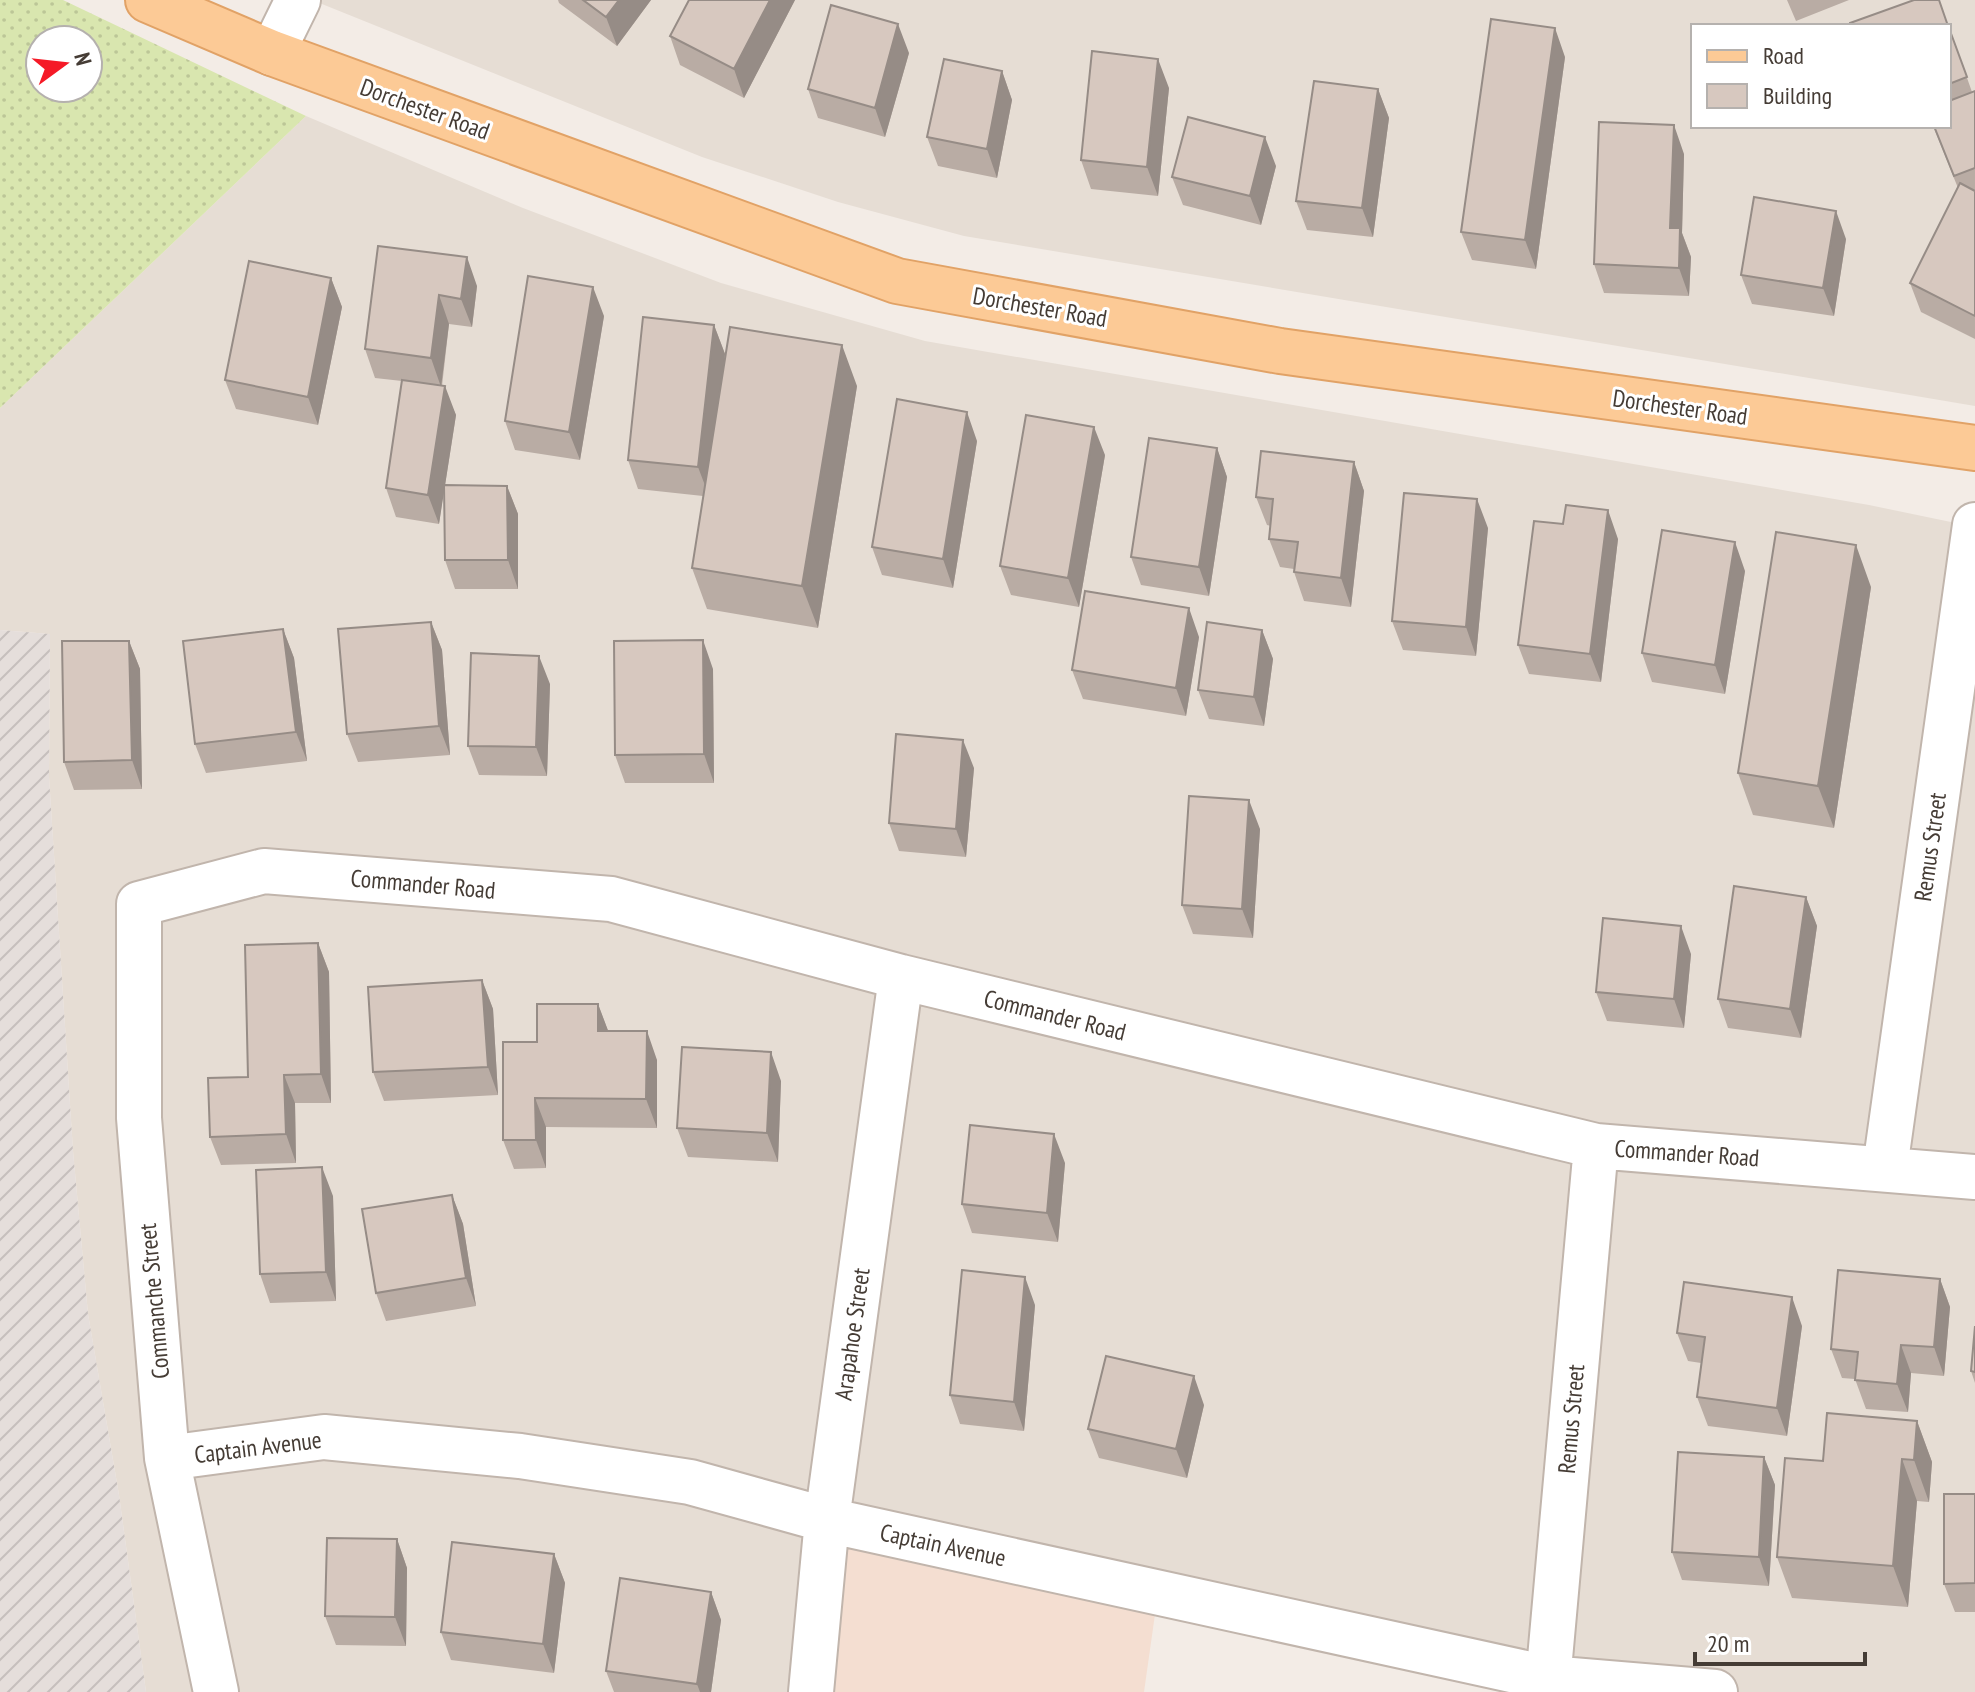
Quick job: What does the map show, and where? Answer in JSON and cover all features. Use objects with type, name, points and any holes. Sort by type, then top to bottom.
[{"type":"main road","name":"Dorchester Road","points":[[148,0],[272,53],[897,281],[1280,351],[1975,448]]},
{"type":"street","points":[[272,53],[298,0]]},
{"type":"street","name":"Remus Street","points":[[1885,1168],[1975,525]]},
{"type":"street","name":"Commander Road","points":[[139,904],[264,871],[611,899],[901,977],[1596,1146],[1975,1177]]},
{"type":"street","name":"Commanche Street","points":[[139,904],[139,1118],[167,1458],[216,1692]]},
{"type":"street","name":"Arapahoe Street","points":[[811,1692],[827,1520],[901,977]]},
{"type":"street","name":"Remus Street","points":[[1547,1685],[1596,1146]]},
{"type":"street","name":"Captain Avenue","points":[[167,1458],[324,1437],[520,1456],[690,1482],[827,1520],[1547,1685],[1715,1692]]},
{"type":"shaded area","points":[[312,0],[1975,0],[1975,406],[964,236],[838,202],[702,157]]},
{"type":"shaded area","points":[[306,116],[523,208],[721,283],[925,341],[1869,505],[1975,527],[1975,1692],[1716,1692],[828,1520],[811,1692],[146,1692],[119,1495],[88,1314],[73,1151],[49,777],[50,634],[0,630],[0,408]]},
{"type":"shaded area","points":[[0,630],[50,634],[49,777],[73,1151],[88,1314],[119,1495],[146,1692],[0,1692]]},
{"type":"shaded area","points":[[827,1520],[1158,1593],[1144,1692],[811,1692]]},
{"type":"green space","points":[[0,0],[63,0],[306,116],[0,408]]},
{"type":"building","points":[[583,0],[619,0],[606,17]]},
{"type":"building","points":[[689,0],[770,0],[734,69],[670,36]]},
{"type":"building","points":[[1914,0],[1939,0],[1947,24],[1850,24]]},
{"type":"building","points":[[831,5],[898,24],[875,108],[808,89]]},
{"type":"building","points":[[1491,19],[1555,28],[1525,240],[1461,232]]},
{"type":"building","points":[[1951,33],[1967,77],[1951,83]]},
{"type":"building","points":[[1092,51],[1158,59],[1147,167],[1081,160]]},
{"type":"building","points":[[944,59],[1002,71],[987,149],[927,137]]},
{"type":"building","points":[[1314,81],[1378,89],[1362,208],[1296,201]]},
{"type":"building","points":[[1975,91],[1975,168],[1954,176],[1935,128],[1951,128],[1951,100]]},
{"type":"building","points":[[1188,117],[1265,137],[1250,196],[1172,177]]},
{"type":"building","points":[[1599,122],[1674,125],[1670,228],[1680,228],[1679,268],[1594,264]]},
{"type":"building","points":[[1960,183],[1975,191],[1975,316],[1910,283]]},
{"type":"building","points":[[1754,197],[1836,211],[1823,288],[1741,275]]},
{"type":"building","points":[[378,246],[467,257],[461,299],[439,295],[431,358],[365,349]]},
{"type":"building","points":[[249,261],[331,278],[308,397],[225,380]]},
{"type":"building","points":[[528,276],[593,287],[569,432],[505,421]]},
{"type":"building","points":[[643,317],[714,325],[698,467],[628,460]]},
{"type":"building","points":[[730,327],[842,345],[802,586],[692,568]]},
{"type":"building","points":[[402,380],[445,386],[428,495],[386,488]]},
{"type":"building","points":[[897,399],[967,412],[943,559],[872,547]]},
{"type":"building","points":[[1026,415],[1094,427],[1068,578],[1000,566]]},
{"type":"building","points":[[1149,438],[1217,448],[1199,567],[1131,557]]},
{"type":"building","points":[[1261,451],[1354,462],[1341,578],[1294,572],[1298,542],[1269,539],[1273,499],[1256,497]]},
{"type":"building","points":[[444,485],[507,486],[508,560],[445,560]]},
{"type":"building","points":[[1404,493],[1477,499],[1466,627],[1392,621]]},
{"type":"building","points":[[1566,505],[1608,510],[1590,654],[1518,645],[1534,521],[1563,524]]},
{"type":"building","points":[[1662,530],[1735,542],[1715,665],[1642,653]]},
{"type":"building","points":[[1776,532],[1856,545],[1818,786],[1738,773]]},
{"type":"building","points":[[1085,591],[1189,608],[1176,688],[1072,670]]},
{"type":"building","points":[[431,622],[439,726],[347,734],[338,629]]},
{"type":"building","points":[[1207,622],[1262,630],[1254,697],[1198,690]]},
{"type":"building","points":[[283,629],[296,732],[195,744],[183,641]]},
{"type":"building","points":[[703,640],[704,754],[615,755],[614,641]]},
{"type":"building","points":[[62,641],[129,641],[132,760],[64,762]]},
{"type":"building","points":[[471,653],[539,656],[536,747],[468,746]]},
{"type":"building","points":[[896,734],[963,740],[956,829],[889,823]]},
{"type":"building","points":[[1189,796],[1249,800],[1242,909],[1182,905]]},
{"type":"building","points":[[1734,886],[1806,897],[1790,1009],[1718,999]]},
{"type":"building","points":[[1603,918],[1681,926],[1674,999],[1596,992]]},
{"type":"building","points":[[318,943],[321,1074],[284,1075],[286,1134],[210,1137],[208,1078],[248,1077],[245,945]]},
{"type":"building","points":[[482,980],[488,1067],[373,1072],[368,987]]},
{"type":"building","points":[[537,1004],[598,1004],[598,1031],[647,1031],[646,1099],[535,1098],[536,1140],[503,1140],[503,1042],[537,1042]]},
{"type":"building","points":[[682,1047],[771,1052],[767,1133],[677,1128]]},
{"type":"building","points":[[970,1125],[1054,1134],[1047,1213],[962,1204]]},
{"type":"building","points":[[322,1167],[326,1272],[260,1274],[256,1170]]},
{"type":"building","points":[[452,1195],[466,1278],[376,1293],[362,1209]]},
{"type":"building","points":[[962,1270],[1025,1277],[1014,1402],[950,1395]]},
{"type":"building","points":[[1838,1270],[1940,1279],[1934,1347],[1901,1345],[1897,1384],[1855,1380],[1858,1352],[1831,1349]]},
{"type":"building","points":[[1684,1282],[1792,1297],[1777,1408],[1697,1397],[1705,1337],[1677,1333]]},
{"type":"building","points":[[1975,1326],[1975,1372],[1971,1371]]},
{"type":"building","points":[[1106,1356],[1194,1376],[1176,1449],[1088,1429]]},
{"type":"building","points":[[1827,1413],[1917,1421],[1914,1460],[1902,1459],[1893,1566],[1777,1557],[1785,1458],[1823,1461]]},
{"type":"building","points":[[1678,1452],[1764,1457],[1759,1557],[1672,1552]]},
{"type":"building","points":[[1944,1494],[1975,1494],[1975,1583],[1944,1584]]},
{"type":"building","points":[[327,1538],[397,1539],[395,1617],[325,1616]]},
{"type":"building","points":[[452,1542],[554,1554],[543,1644],[441,1632]]},
{"type":"building","points":[[620,1578],[711,1592],[697,1684],[606,1671]]}]
